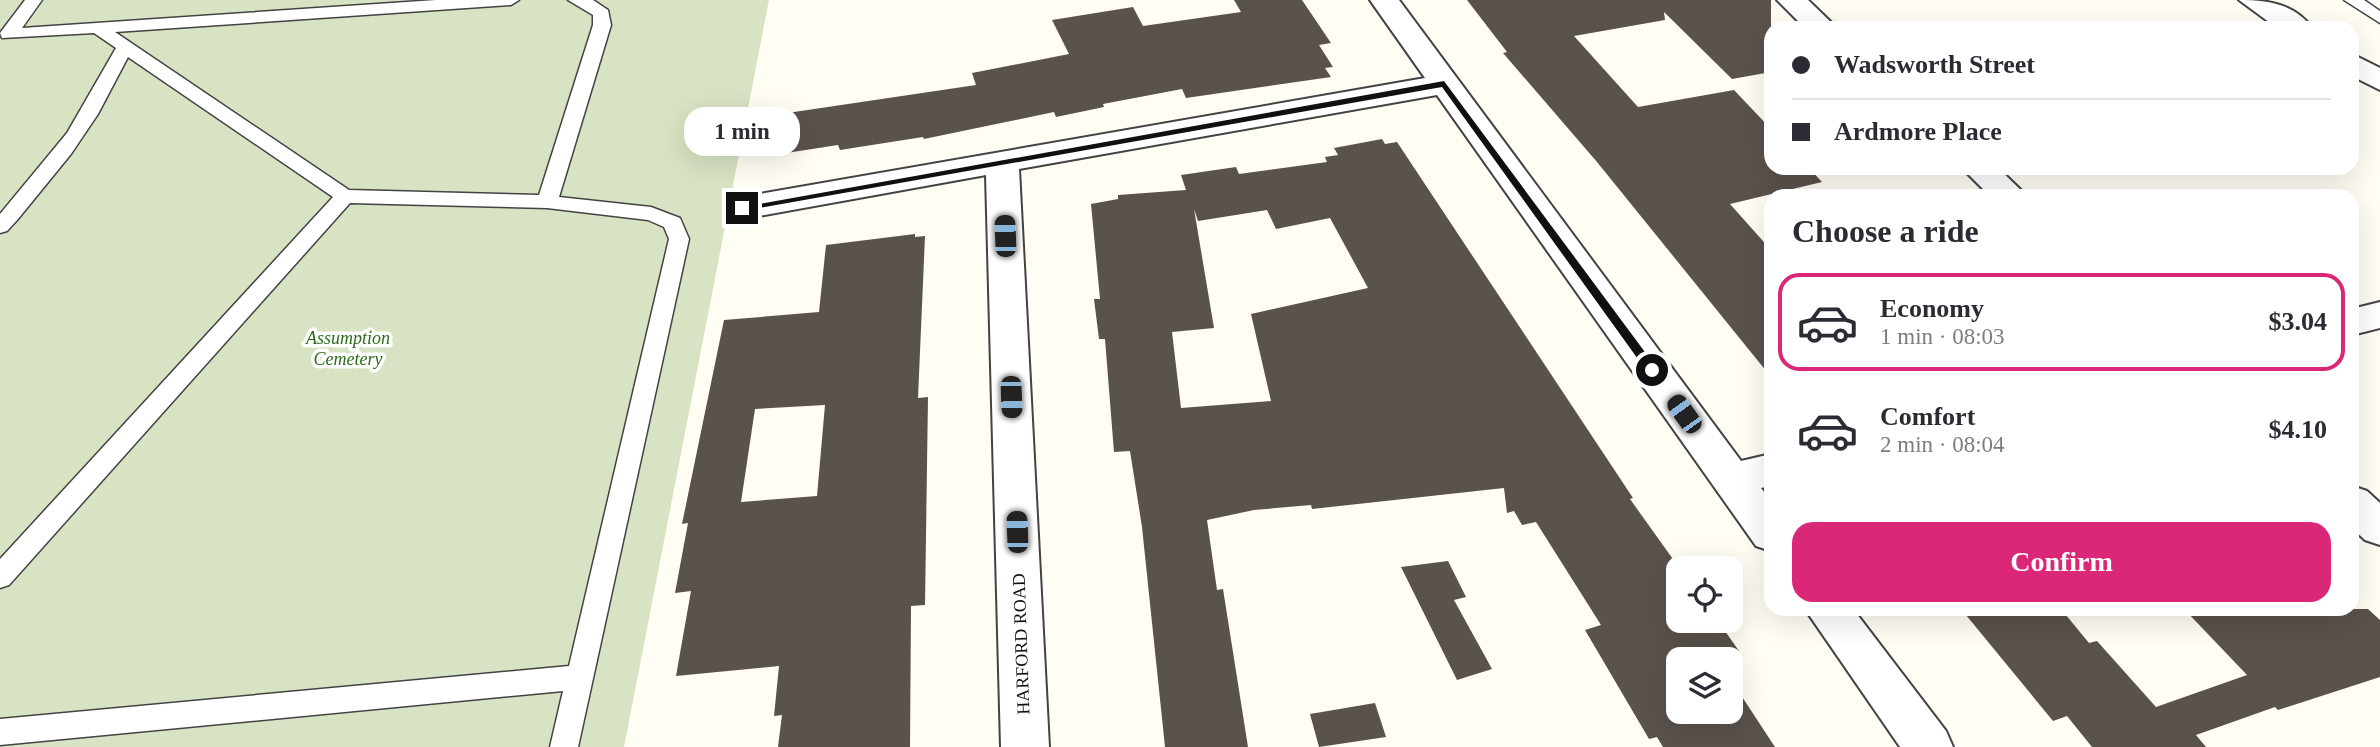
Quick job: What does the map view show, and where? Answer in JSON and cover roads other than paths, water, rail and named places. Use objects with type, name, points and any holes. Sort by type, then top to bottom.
[{"type":"street","points":[[1384,0],[1764,525]]},
{"type":"street","points":[[1791,0],[1814,21]]},
{"type":"street","points":[[2253,0],[2286,21]]},
{"type":"street","points":[[742,208],[1444,84]]},
{"type":"street","name":"HARFORD ROAD","points":[[1002,163],[1025,747]]},
{"type":"street","points":[[1986,175],[2002,189]]},
{"type":"street","points":[[2359,320],[2380,315]]},
{"type":"street","points":[[1731,480],[1764,472]]},
{"type":"street","points":[[2359,509],[2380,528]]},
{"type":"street","points":[[1832,616],[1929,747]]},
{"type":"lane","points":[[4,34],[34,0]]},
{"type":"lane","points":[[4,34],[511,0]]},
{"type":"lane","points":[[547,202],[602,25],[602,14],[592,5],[576,0]]},
{"type":"lane","points":[[2352,0],[2380,18]]},
{"type":"lane","points":[[98,28],[345,196],[547,202],[651,214],[673,223],[679,239],[564,747]]},
{"type":"lane","points":[[0,226],[27,197],[83,122],[111,67],[126,47]]},
{"type":"lane","points":[[0,577],[345,196]]},
{"type":"lane","points":[[0,732],[580,677]]},
{"type":"park label","name":"Assumption Cemetery","points":[[348,348]]}]
